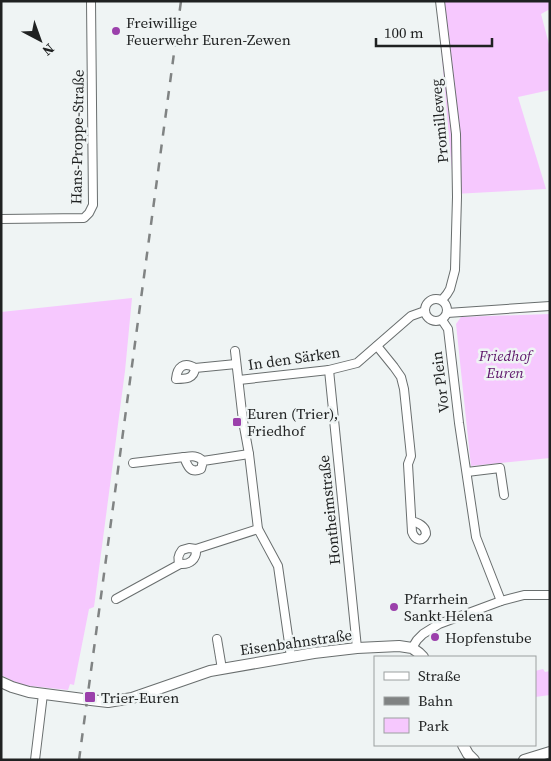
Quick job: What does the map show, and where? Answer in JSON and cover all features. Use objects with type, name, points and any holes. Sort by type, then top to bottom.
[{"type":"street","name":"Hans-Proppe-Straße","points":[[1,219],[84,218],[93,205],[91,1]]},
{"type":"street","name":"Promilleweg","points":[[440,1],[456,134],[457,197],[455,270],[453,282],[442,300]]},
{"type":"street","points":[[448,313],[446,304],[442,300],[435,299],[426,304],[425,314],[430,320],[436,322],[442,320],[448,313],[550,306]]},
{"type":"street","name":"In den Särken","points":[[239,380],[329,370],[357,363],[411,316],[425,311]]},
{"type":"street","name":"Vor Plein","points":[[442,320],[448,329],[459,423],[476,537],[501,600]]},
{"type":"street","points":[[377,346],[394,367],[404,389],[411,456],[408,464],[412,521]]},
{"type":"street","name":"In den Särken","points":[[235,351],[258,529],[278,566],[290,657]]},
{"type":"street","name":"In den Särken","points":[[195,368],[236,364]]},
{"type":"street","name":"Hontheimstraße","points":[[329,370],[357,648]]},
{"type":"street","points":[[203,461],[249,454]]},
{"type":"street","points":[[134,463],[194,455],[203,461]]},
{"type":"street","points":[[184,457],[187,466],[196,471],[201,469],[203,461]]},
{"type":"street","points":[[467,472],[500,468],[504,495]]},
{"type":"street","points":[[180,564],[178,557],[182,550],[196,548],[258,529]]},
{"type":"street","points":[[116,599],[180,564],[188,564],[194,559],[196,548]]},
{"type":"street","points":[[421,656],[412,648],[423,634],[439,624],[501,600],[524,595],[550,595]]},
{"type":"street","name":"Eisenbahnstraße","points":[[217,639],[222,669]]},
{"type":"street","name":"Eisenbahnstraße","points":[[1,682],[20,689],[43,694],[108,702],[150,693],[210,671],[357,648],[399,646],[412,648]]},
{"type":"street","points":[[35,760],[43,694]]},
{"type":"street","points":[[463,746],[474,760]]},
{"type":"street","points":[[527,759],[550,752]]},
{"type":"green space","points":[[437,1],[550,1],[550,9],[541,14],[550,48],[550,90],[518,97],[546,189],[454,194]]},
{"type":"green space","points":[[132,298],[125,371],[94,607],[89,609],[74,685],[70,684],[68,690],[21,685],[1,675],[1,312]]},
{"type":"green space","name":"Friedhof Euren","points":[[550,314],[550,458],[471,466],[456,324],[461,317]]},
{"type":"green space","points":[[543,669],[545,672],[550,671],[550,695],[536,697],[536,671]]},
{"type":"railway","points":[[79,760],[181,1]]},
{"type":"place","name":"Freiwillige Feuerwehr Euren-Zewen","points":[[116,31]]},
{"type":"place","name":"Euren (Trier), Friedhof","points":[[237,422]]},
{"type":"place","name":"Pfarrhein Sankt Helena","points":[[394,607]]},
{"type":"place","name":"Hopfenstube","points":[[435,637]]},
{"type":"place","name":"Trier-Euren","points":[[90,697]]}]
